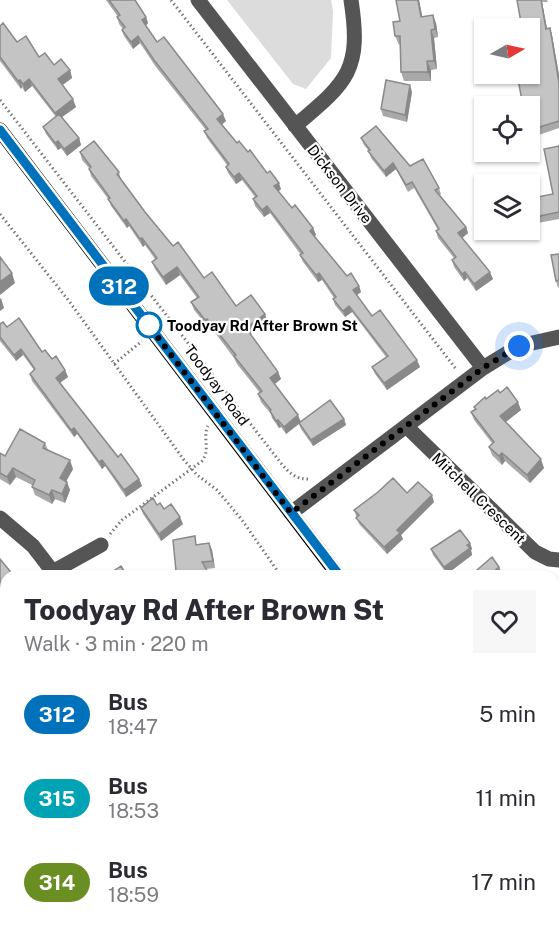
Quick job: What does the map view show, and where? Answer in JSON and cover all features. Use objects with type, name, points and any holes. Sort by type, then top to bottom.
[{"type":"main road","name":"Toodyay Road","points":[[1,133],[334,570]]},
{"type":"street","name":"Dickson Drive","points":[[198,0],[483,368]]},
{"type":"street","points":[[295,126],[327,99],[343,80],[351,64],[355,46],[351,0]]},
{"type":"street","points":[[291,513],[483,368],[519,346],[559,337]]},
{"type":"street","name":"Mitchell Crescent","points":[[405,426],[535,552],[549,559],[559,560]]},
{"type":"street","points":[[0,518],[33,546],[53,570]]},
{"type":"street","points":[[60,570],[100,545]]},
{"type":"path","points":[[171,0],[456,370]]},
{"type":"path","points":[[0,100],[279,462],[292,476],[300,479],[314,479]]},
{"type":"path","points":[[0,214],[69,301],[192,468],[217,490],[242,520],[277,570]]},
{"type":"path","points":[[114,364],[142,342]]},
{"type":"path","points":[[100,545],[122,520],[202,461],[207,455],[205,432],[207,427],[219,417]]},
{"type":"shaded area","points":[[227,0],[331,0],[333,11],[331,58],[306,89],[293,84]]},
{"type":"building","points":[[109,0],[135,0],[146,17],[142,20],[157,42],[164,37],[223,114],[217,119],[237,143],[239,141],[248,152],[250,150],[267,173],[270,171],[279,183],[274,186],[292,208],[295,205],[313,228],[310,231],[347,276],[351,273],[359,286],[353,290],[372,316],[380,310],[417,360],[384,383],[372,367],[388,356],[349,306],[343,311],[333,299],[336,297],[319,273],[316,275],[300,255],[303,253],[267,206],[262,210],[253,199],[257,196],[239,173],[234,177],[226,167],[229,164],[204,131],[208,129],[138,36],[131,42],[122,30],[125,27],[117,17],[120,15]]},
{"type":"building","points":[[396,0],[418,0],[421,17],[433,15],[435,29],[431,30],[434,61],[427,61],[428,72],[401,72],[400,36],[395,36],[393,22],[400,21]]},
{"type":"building","points":[[517,0],[541,0],[546,29],[550,28],[559,83],[559,121],[540,127],[540,96],[521,96],[519,84],[540,84],[540,18],[520,18]]},
{"type":"building","points":[[3,23],[17,42],[26,36],[39,57],[45,53],[54,65],[61,59],[70,70],[58,79],[73,99],[55,113],[29,79],[23,84],[20,80],[18,81],[0,57],[0,26]]},
{"type":"building","points":[[386,80],[410,85],[405,115],[381,109]]},
{"type":"building","points":[[59,114],[79,138],[64,149],[58,141],[55,143],[43,127]]},
{"type":"building","points":[[376,126],[410,166],[423,159],[439,188],[435,190],[466,227],[458,233],[490,272],[474,284],[465,272],[462,274],[452,260],[456,257],[436,231],[439,229],[412,182],[406,185],[393,163],[384,171],[368,151],[370,150],[361,138]]},
{"type":"building","points":[[94,141],[119,172],[117,174],[145,212],[173,246],[178,242],[204,278],[212,272],[236,306],[251,295],[265,314],[246,328],[278,372],[270,378],[298,415],[284,427],[278,420],[276,421],[271,410],[258,394],[262,391],[234,356],[236,355],[191,302],[199,297],[177,267],[163,277],[152,262],[157,258],[108,199],[110,198],[80,152]]},
{"type":"building","points":[[559,146],[559,212],[540,216],[540,196],[553,194],[544,149]]},
{"type":"building","points":[[559,254],[559,280],[556,281],[551,255]]},
{"type":"building","points":[[0,257],[12,273],[0,282]]},
{"type":"building","points":[[19,318],[42,352],[45,350],[52,359],[56,356],[65,370],[56,378],[118,457],[121,454],[139,479],[124,490],[102,460],[99,462],[74,428],[71,430],[30,374],[35,369],[21,349],[14,355],[0,337],[0,324],[3,322],[7,327]]},
{"type":"building","points":[[507,387],[518,402],[500,416],[541,459],[527,475],[502,453],[499,456],[489,447],[494,442],[471,412],[485,397],[486,399],[498,390],[500,393]]},
{"type":"building","points":[[330,400],[344,419],[311,440],[299,423]]},
{"type":"building","points":[[20,429],[45,443],[43,448],[70,460],[60,478],[67,482],[62,494],[52,490],[49,495],[32,487],[35,480],[13,468],[7,477],[0,473],[0,453],[5,456]]},
{"type":"building","points":[[393,478],[407,493],[418,482],[432,495],[397,530],[400,533],[384,547],[356,518],[359,515],[354,510]]},
{"type":"building","points":[[153,498],[157,505],[160,503],[164,509],[171,504],[180,517],[159,534],[141,508]]},
{"type":"building","points":[[460,530],[470,543],[467,545],[470,548],[444,567],[431,549]]},
{"type":"building","points":[[195,536],[196,545],[209,543],[213,561],[202,562],[207,570],[176,570],[173,540]]},
{"type":"building","points":[[492,557],[499,567],[496,570],[477,570]]},
{"type":"building","points":[[0,559],[9,570],[0,570]]},
{"type":"bus line","name":"312","points":[[0,130],[335,570]]},
{"type":"place","name":"Toodyay Rd After Brown St","points":[[149,325]]},
{"type":"route","points":[[149,325],[147,323],[291,513],[483,368],[519,346]]}]
